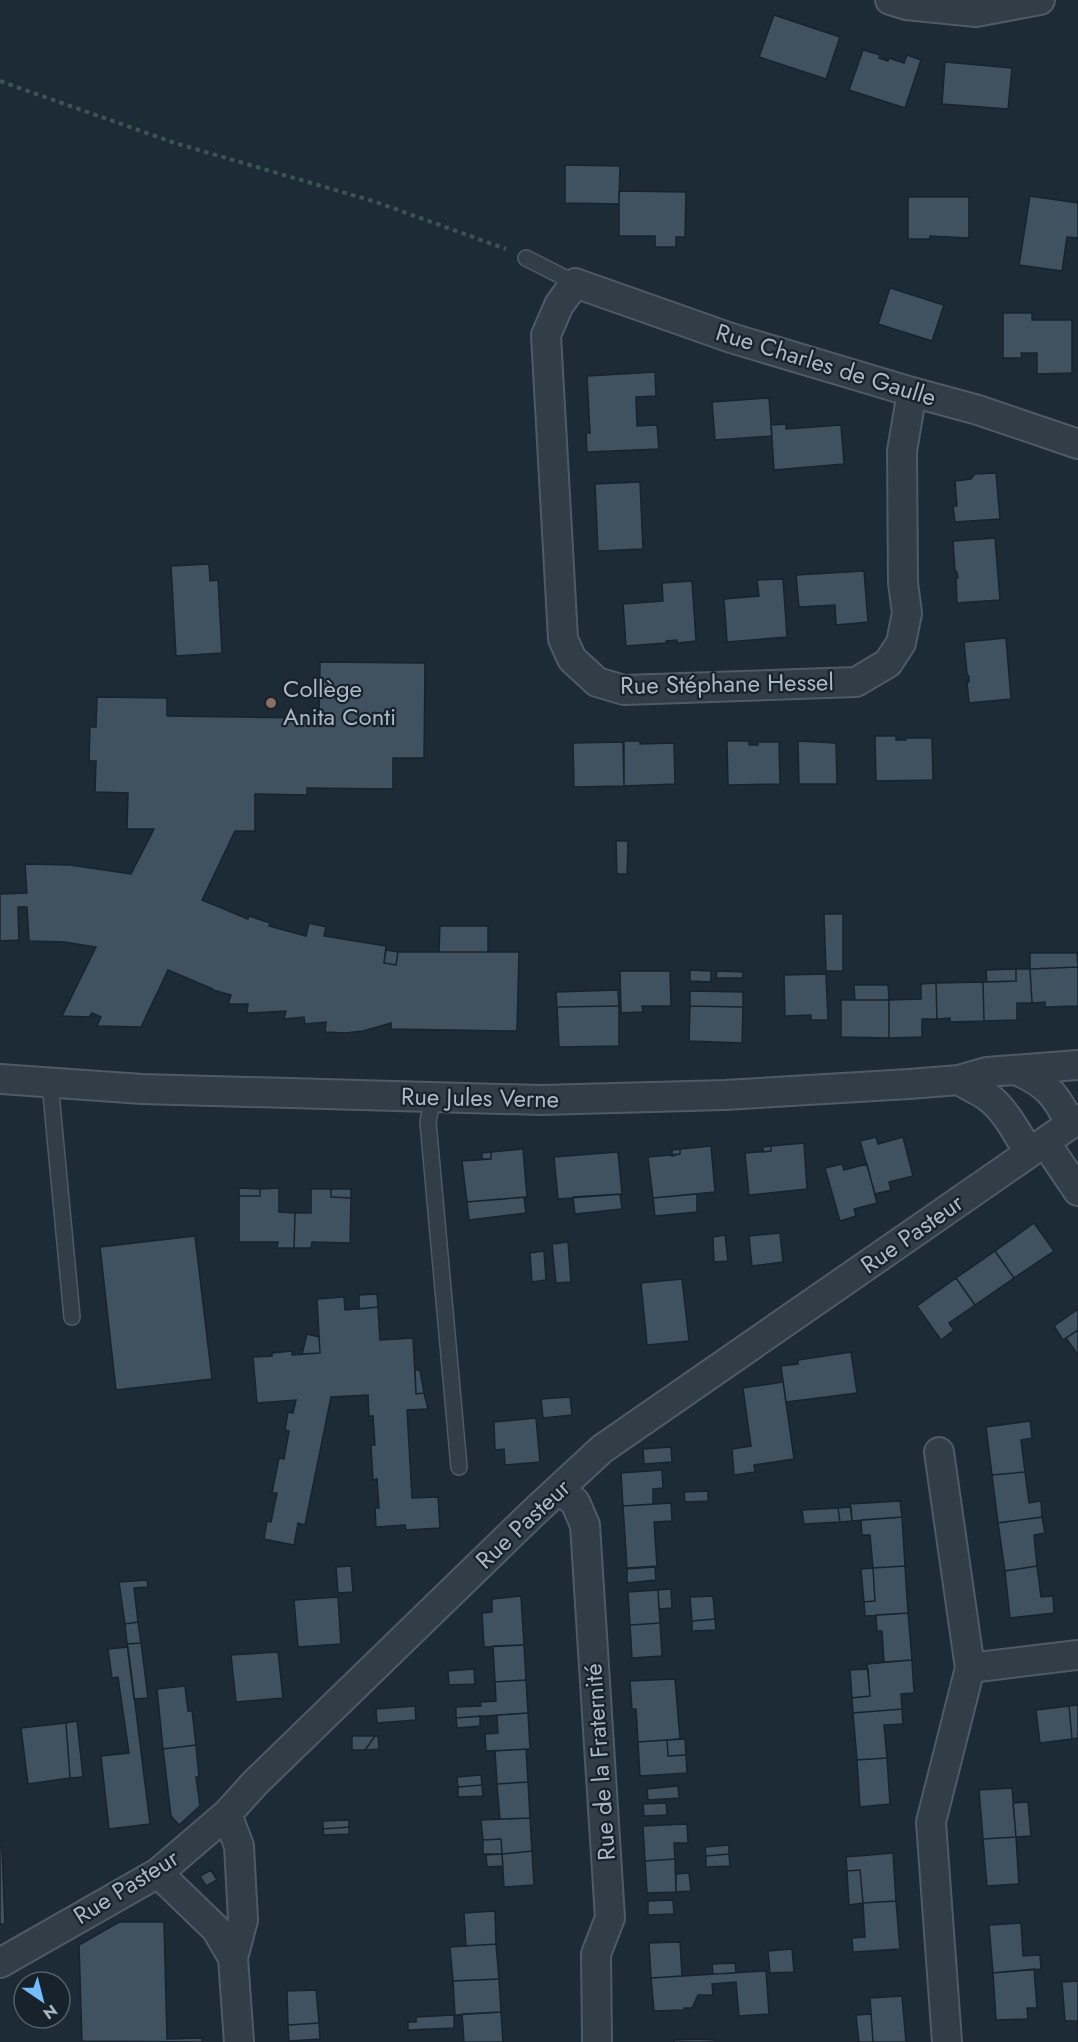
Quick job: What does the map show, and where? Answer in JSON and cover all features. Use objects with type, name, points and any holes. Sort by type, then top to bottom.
[{"type":"street","points":[[890,0],[906,5],[976,12],[1039,0]]},
{"type":"street","name":"Rue Charles de Gaulle","points":[[575,284],[731,338],[978,410],[1078,444]]},
{"type":"street","name":"Rue Stéphane Hessel","points":[[575,284],[559,305],[546,335],[563,639],[572,659],[597,682],[624,690],[856,682],[888,663],[901,643],[907,613],[903,583],[902,451],[912,392]]},
{"type":"street","name":"Rue Jules Verne","points":[[0,1079],[142,1089],[541,1100],[725,1095],[959,1080],[987,1072],[1078,1065]]},
{"type":"street","points":[[1016,1070],[1037,1079],[1074,1122]]},
{"type":"street","points":[[959,1080],[996,1103],[1078,1191]]},
{"type":"street","name":"Rue Pasteur","points":[[0,1963],[158,1873],[227,1814],[255,1783],[602,1449],[1074,1122]]},
{"type":"street","points":[[939,1452],[970,1668],[931,1821],[947,2042]]},
{"type":"street","name":"Rue de la Fraternité","points":[[559,1490],[575,1502],[585,1525],[610,1918],[596,1954],[597,2042]]},
{"type":"street","points":[[970,1668],[1078,1655]]},
{"type":"street","points":[[227,1814],[239,1846],[243,1920],[233,1958],[239,2042]]},
{"type":"street","points":[[158,1873],[216,1929],[233,1958]]},
{"type":"lane","points":[[526,258],[575,284]]},
{"type":"lane","points":[[50,1083],[72,1317]]},
{"type":"lane","points":[[433,1097],[428,1122],[459,1467]]},
{"type":"path","points":[[0,81],[175,143],[376,202],[526,258]]},
{"type":"building","points":[[774,15],[840,37],[826,79],[759,57]]},
{"type":"building","points":[[863,50],[880,55],[879,58],[888,61],[889,58],[904,63],[907,55],[921,60],[905,108],[849,90]]},
{"type":"building","points":[[945,62],[1012,68],[1008,109],[942,104]]},
{"type":"building","points":[[565,165],[620,166],[619,204],[565,203]]},
{"type":"building","points":[[619,191],[686,192],[685,237],[676,237],[676,247],[655,247],[655,236],[619,236]]},
{"type":"building","points":[[1030,196],[1078,203],[1078,238],[1067,237],[1062,271],[1019,265]]},
{"type":"building","points":[[908,197],[969,197],[969,238],[930,236],[930,239],[908,239]]},
{"type":"building","points":[[890,288],[944,305],[932,341],[878,324]]},
{"type":"building","points":[[1003,313],[1032,313],[1032,320],[1072,320],[1072,373],[1037,374],[1037,353],[1021,353],[1022,358],[1003,358]]},
{"type":"building","points":[[655,372],[656,396],[636,397],[637,426],[657,425],[659,449],[587,452],[586,433],[590,433],[587,376]]},
{"type":"building","points":[[769,398],[772,436],[715,440],[712,402]]},
{"type":"building","points":[[786,424],[786,429],[841,425],[844,464],[774,470],[771,425]]},
{"type":"building","points":[[996,473],[1000,519],[955,522],[953,506],[957,506],[955,481],[971,479],[975,474]]},
{"type":"building","points":[[640,482],[643,549],[598,551],[595,484]]},
{"type":"building","points":[[995,538],[1000,600],[957,603],[956,578],[958,578],[955,570],[953,541]]},
{"type":"building","points":[[209,564],[210,581],[218,580],[222,653],[176,656],[171,566]]},
{"type":"building","points":[[864,571],[868,622],[836,625],[835,605],[799,607],[796,575]]},
{"type":"building","points":[[783,579],[787,637],[727,642],[724,599],[759,596],[757,580]]},
{"type":"building","points":[[692,581],[696,641],[677,643],[677,640],[626,646],[623,604],[663,601],[662,583]]},
{"type":"building","points":[[1006,638],[1011,699],[969,703],[967,682],[969,682],[969,677],[964,642]]},
{"type":"building","points":[[320,662],[425,663],[424,758],[393,758],[393,789],[307,788],[307,795],[255,794],[255,831],[235,831],[202,900],[248,919],[249,916],[270,923],[269,926],[306,936],[309,923],[326,927],[324,936],[386,946],[384,963],[396,965],[398,952],[519,952],[517,1031],[391,1029],[391,1023],[363,1031],[325,1032],[326,1022],[305,1024],[304,1017],[284,1019],[286,1011],[247,1013],[248,1004],[228,1004],[231,995],[213,990],[168,970],[141,1027],[97,1026],[101,1017],[92,1013],[89,1017],[62,1016],[96,947],[64,942],[29,941],[27,907],[18,907],[19,940],[0,941],[0,894],[27,893],[25,864],[70,865],[131,874],[154,829],[127,829],[128,793],[95,792],[96,761],[89,761],[90,727],[96,727],[97,697],[167,698],[167,716],[319,718]]},
{"type":"building","points":[[875,736],[896,736],[896,740],[932,738],[933,780],[876,781]]},
{"type":"building","points":[[624,741],[640,741],[640,744],[674,743],[675,784],[624,786]]},
{"type":"building","points":[[727,741],[749,741],[749,745],[758,745],[758,742],[779,742],[780,784],[728,785]]},
{"type":"building","points":[[798,741],[836,743],[837,784],[799,784]]},
{"type":"building","points":[[623,742],[624,786],[574,787],[573,743]]},
{"type":"building","points":[[616,841],[628,841],[627,874],[617,874]]},
{"type":"building","points":[[824,914],[843,914],[843,971],[826,971]]},
{"type":"building","points":[[440,926],[488,926],[488,952],[439,952]]},
{"type":"building","points":[[386,950],[398,952],[396,965],[384,963]]},
{"type":"building","points":[[1030,953],[1077,953],[1078,967],[1030,969]]},
{"type":"building","points":[[1078,967],[1078,1006],[1045,1007],[1045,1002],[1032,1003],[1030,969]]},
{"type":"building","points":[[1016,969],[1030,969],[1032,1003],[1017,1003],[1017,1020],[984,1021],[983,982],[1016,981]]},
{"type":"building","points":[[1016,969],[1016,981],[987,982],[986,970]]},
{"type":"building","points":[[690,970],[711,971],[711,982],[690,981]]},
{"type":"building","points":[[620,971],[670,971],[671,1006],[642,1006],[643,1012],[621,1013]]},
{"type":"building","points":[[717,971],[743,972],[743,978],[716,978]]},
{"type":"building","points":[[826,974],[828,1020],[811,1020],[811,1015],[785,1016],[784,975]]},
{"type":"building","points":[[983,982],[984,1021],[950,1022],[950,1018],[937,1019],[936,983]]},
{"type":"building","points":[[936,983],[937,1019],[922,1019],[922,1037],[889,1038],[889,1000],[921,999],[921,984]]},
{"type":"building","points":[[854,985],[888,985],[889,1000],[855,1000]]},
{"type":"building","points":[[618,990],[619,1006],[557,1007],[556,992]]},
{"type":"building","points":[[690,991],[743,992],[743,1007],[690,1006]]},
{"type":"building","points":[[841,1000],[889,1000],[889,1038],[841,1037]]},
{"type":"building","points":[[619,1006],[619,1046],[559,1047],[557,1007]]},
{"type":"building","points":[[690,1006],[743,1007],[742,1043],[689,1041]]},
{"type":"building","points":[[876,1137],[878,1144],[903,1137],[913,1176],[889,1182],[891,1190],[875,1194],[860,1141]]},
{"type":"building","points":[[804,1143],[807,1189],[749,1195],[745,1153],[771,1151],[771,1146]]},
{"type":"building","points":[[711,1146],[715,1192],[653,1198],[648,1157],[680,1154],[680,1149]]},
{"type":"building","points":[[771,1146],[771,1151],[763,1152],[763,1147]]},
{"type":"building","points":[[523,1149],[527,1197],[467,1202],[462,1161],[491,1159],[491,1152]]},
{"type":"building","points":[[680,1149],[680,1154],[672,1156],[672,1150]]},
{"type":"building","points":[[491,1152],[491,1159],[482,1159],[482,1153]]},
{"type":"building","points":[[618,1152],[622,1194],[558,1199],[554,1157]]},
{"type":"building","points":[[842,1164],[844,1170],[867,1164],[877,1203],[854,1209],[856,1216],[840,1221],[825,1168]]},
{"type":"building","points":[[239,1188],[260,1189],[260,1196],[239,1196]]},
{"type":"building","points":[[279,1188],[279,1212],[295,1213],[294,1248],[277,1248],[278,1242],[239,1242],[239,1196],[260,1196],[260,1189]]},
{"type":"building","points":[[311,1189],[331,1189],[331,1197],[351,1198],[350,1243],[312,1242],[311,1248],[294,1248],[295,1213],[311,1213]]},
{"type":"building","points":[[331,1189],[351,1189],[351,1198],[331,1197]]},
{"type":"building","points":[[620,1194],[622,1209],[575,1214],[573,1197]]},
{"type":"building","points":[[697,1194],[697,1212],[655,1216],[653,1198]]},
{"type":"building","points":[[524,1197],[526,1213],[469,1220],[467,1202]]},
{"type":"building","points":[[1034,1223],[1054,1251],[1014,1278],[995,1251]]},
{"type":"building","points":[[780,1233],[783,1262],[752,1266],[749,1236]]},
{"type":"building","points":[[725,1235],[728,1261],[714,1262],[713,1237]]},
{"type":"building","points":[[195,1236],[212,1379],[116,1390],[100,1247]]},
{"type":"building","points":[[568,1242],[571,1282],[556,1283],[552,1244]]},
{"type":"building","points":[[544,1251],[546,1280],[532,1282],[530,1253]]},
{"type":"building","points":[[995,1251],[1014,1278],[975,1305],[956,1278]]},
{"type":"building","points":[[956,1278],[975,1305],[949,1323],[954,1330],[941,1340],[917,1306]]},
{"type":"building","points":[[682,1279],[689,1341],[647,1345],[641,1283]]},
{"type":"building","points":[[377,1294],[378,1307],[359,1309],[359,1295]]},
{"type":"building","points":[[344,1297],[345,1310],[378,1307],[380,1340],[413,1338],[416,1394],[424,1393],[428,1409],[407,1410],[412,1498],[438,1497],[440,1528],[406,1530],[405,1525],[376,1527],[375,1508],[379,1508],[377,1479],[373,1480],[371,1445],[375,1445],[373,1416],[369,1416],[368,1395],[331,1397],[305,1525],[298,1523],[294,1545],[264,1539],[267,1521],[271,1522],[277,1493],[272,1493],[279,1458],[284,1459],[289,1431],[285,1430],[288,1412],[293,1413],[296,1400],[257,1403],[253,1357],[272,1356],[272,1353],[292,1351],[292,1355],[320,1353],[317,1299]]},
{"type":"building","points":[[1078,1309],[1078,1330],[1063,1340],[1054,1326]]},
{"type":"building","points":[[1078,1330],[1078,1355],[1066,1338]]},
{"type":"building","points":[[307,1334],[319,1337],[320,1353],[302,1354]]},
{"type":"building","points":[[851,1352],[857,1393],[786,1402],[781,1366],[798,1364],[798,1360]]},
{"type":"building","points":[[415,1370],[420,1370],[424,1393],[416,1394]]},
{"type":"building","points":[[783,1382],[794,1459],[754,1465],[755,1472],[734,1475],[732,1449],[751,1446],[743,1388]]},
{"type":"building","points":[[570,1397],[572,1415],[543,1418],[541,1399]]},
{"type":"building","points":[[536,1418],[540,1462],[505,1465],[504,1449],[495,1450],[494,1422]]},
{"type":"building","points":[[1030,1421],[1032,1438],[1021,1440],[1025,1472],[992,1475],[986,1427]]},
{"type":"building","points":[[671,1447],[672,1462],[644,1464],[643,1449]]},
{"type":"building","points":[[662,1470],[663,1488],[653,1489],[653,1504],[623,1506],[621,1473]]},
{"type":"building","points":[[1025,1472],[1029,1503],[1041,1501],[1042,1517],[998,1523],[992,1475]]},
{"type":"building","points":[[708,1491],[708,1501],[685,1502],[684,1492]]},
{"type":"building","points":[[900,1501],[902,1517],[852,1521],[850,1504]]},
{"type":"building","points":[[671,1503],[672,1521],[654,1522],[657,1566],[627,1568],[623,1506]]},
{"type":"building","points":[[851,1507],[852,1521],[840,1522],[838,1508]]},
{"type":"building","points":[[838,1508],[840,1522],[804,1524],[802,1510]]},
{"type":"building","points":[[902,1517],[905,1566],[873,1568],[870,1535],[862,1535],[861,1520]]},
{"type":"building","points":[[1042,1517],[1045,1533],[1034,1535],[1037,1566],[1005,1571],[998,1523]]},
{"type":"building","points":[[351,1566],[353,1592],[338,1593],[336,1567]]},
{"type":"building","points":[[905,1566],[908,1613],[865,1616],[864,1602],[875,1601],[873,1568]]},
{"type":"building","points":[[1037,1566],[1041,1597],[1053,1596],[1054,1613],[1010,1618],[1005,1571]]},
{"type":"building","points":[[655,1567],[656,1580],[627,1583],[627,1569]]},
{"type":"building","points":[[873,1568],[875,1601],[864,1602],[861,1569]]},
{"type":"building","points":[[147,1580],[148,1587],[134,1588],[138,1622],[125,1624],[119,1582]]},
{"type":"building","points":[[671,1589],[672,1608],[659,1609],[658,1590]]},
{"type":"building","points":[[658,1590],[660,1623],[630,1625],[628,1592]]},
{"type":"building","points":[[521,1596],[524,1645],[484,1647],[482,1613],[492,1612],[492,1599]]},
{"type":"building","points":[[713,1596],[715,1619],[692,1621],[690,1597]]},
{"type":"building","points":[[338,1597],[341,1644],[298,1647],[294,1600]]},
{"type":"building","points":[[908,1613],[912,1660],[884,1662],[882,1631],[877,1631],[876,1615]]},
{"type":"building","points":[[715,1619],[716,1630],[692,1631],[692,1621]]},
{"type":"building","points":[[138,1622],[141,1643],[127,1644],[125,1624]]},
{"type":"building","points":[[660,1623],[662,1656],[632,1658],[630,1625]]},
{"type":"building","points":[[141,1643],[148,1698],[134,1699],[127,1644]]},
{"type":"building","points":[[524,1645],[526,1680],[495,1682],[493,1646]]},
{"type":"building","points":[[128,1647],[150,1824],[109,1829],[101,1756],[129,1753],[118,1677],[112,1678],[108,1649]]},
{"type":"building","points":[[278,1652],[283,1698],[236,1702],[231,1655]]},
{"type":"building","points":[[912,1660],[914,1693],[901,1694],[902,1709],[853,1713],[852,1698],[870,1696],[867,1664]]},
{"type":"building","points":[[474,1669],[475,1684],[449,1685],[448,1671]]},
{"type":"building","points":[[868,1669],[870,1696],[852,1698],[850,1670]]},
{"type":"building","points":[[675,1679],[680,1739],[638,1742],[636,1709],[632,1709],[630,1681]]},
{"type":"building","points":[[526,1680],[528,1713],[456,1718],[456,1707],[481,1706],[480,1702],[496,1701],[495,1682]]},
{"type":"building","points":[[185,1686],[188,1711],[192,1711],[196,1745],[163,1749],[157,1689]]},
{"type":"building","points":[[1078,1705],[1078,1738],[1072,1739],[1069,1706]]},
{"type":"building","points":[[415,1706],[416,1720],[377,1723],[376,1709]]},
{"type":"building","points":[[1069,1706],[1072,1739],[1040,1743],[1036,1710]]},
{"type":"building","points":[[902,1709],[903,1724],[884,1725],[887,1758],[857,1760],[853,1713]]},
{"type":"building","points":[[528,1713],[530,1749],[486,1751],[485,1734],[498,1733],[497,1715]]},
{"type":"building","points":[[480,1716],[480,1726],[457,1728],[456,1718]]},
{"type":"building","points":[[77,1721],[83,1777],[70,1778],[66,1723]]},
{"type":"building","points":[[66,1723],[70,1778],[28,1784],[21,1728]]},
{"type":"building","points":[[352,1736],[375,1736],[365,1750],[352,1750]]},
{"type":"building","points":[[375,1736],[378,1736],[379,1749],[365,1750]]},
{"type":"building","points":[[685,1739],[686,1755],[668,1756],[667,1740]]},
{"type":"building","points":[[667,1740],[668,1756],[686,1755],[687,1773],[640,1776],[638,1742]]},
{"type":"building","points":[[196,1745],[199,1777],[196,1777],[200,1806],[179,1825],[171,1816],[163,1749]]},
{"type":"building","points":[[526,1749],[528,1782],[497,1784],[495,1751]]},
{"type":"building","points":[[887,1758],[890,1804],[860,1807],[857,1760]]},
{"type":"building","points":[[481,1775],[482,1785],[458,1787],[457,1777]]},
{"type":"building","points":[[528,1782],[530,1818],[500,1819],[497,1784]]},
{"type":"building","points":[[482,1785],[483,1796],[458,1797],[458,1787]]},
{"type":"building","points":[[678,1786],[679,1798],[648,1800],[647,1789]]},
{"type":"building","points":[[1012,1788],[1016,1837],[983,1839],[979,1790]]},
{"type":"building","points":[[1028,1802],[1031,1836],[1016,1837],[1013,1803]]},
{"type":"building","points":[[666,1803],[667,1815],[644,1816],[643,1804]]},
{"type":"building","points":[[530,1818],[532,1851],[502,1854],[501,1839],[483,1840],[481,1820]]},
{"type":"building","points":[[349,1820],[349,1827],[323,1829],[323,1821]]},
{"type":"building","points":[[687,1824],[688,1843],[674,1843],[675,1859],[645,1861],[643,1826]]},
{"type":"building","points":[[349,1827],[349,1834],[324,1835],[323,1829]]},
{"type":"building","points":[[1016,1837],[1019,1884],[987,1886],[983,1839]]},
{"type":"building","points":[[501,1839],[502,1854],[483,1854],[483,1840]]},
{"type":"building","points":[[729,1845],[729,1854],[706,1856],[705,1847]]},
{"type":"building","points":[[0,1847],[2,1847],[5,1924],[0,1924]]},
{"type":"building","points":[[532,1851],[534,1885],[504,1887],[502,1854]]},
{"type":"building","points":[[893,1853],[896,1901],[863,1903],[860,1870],[847,1871],[846,1857]]},
{"type":"building","points":[[502,1854],[503,1866],[487,1867],[486,1855]]},
{"type":"building","points":[[729,1854],[730,1866],[706,1867],[706,1856]]},
{"type":"building","points":[[675,1859],[676,1892],[647,1893],[645,1861]]},
{"type":"building","points":[[211,1870],[217,1880],[206,1886],[200,1876]]},
{"type":"building","points":[[860,1870],[863,1903],[849,1905],[847,1871]]},
{"type":"building","points":[[689,1873],[691,1891],[676,1892],[676,1874]]},
{"type":"building","points":[[673,1900],[674,1914],[648,1915],[648,1901]]},
{"type":"building","points":[[896,1901],[900,1949],[853,1952],[852,1938],[865,1937],[863,1903]]},
{"type":"building","points":[[495,1911],[496,1944],[466,1946],[464,1913]]},
{"type":"building","points":[[119,1922],[164,1922],[167,2039],[202,2038],[202,2042],[82,2041],[79,1945]]},
{"type":"building","points":[[1021,1923],[1023,1956],[1040,1955],[1041,1969],[993,1973],[989,1925]]},
{"type":"building","points":[[680,1942],[682,1976],[651,1978],[649,1943]]},
{"type":"building","points":[[496,1944],[499,1979],[453,1981],[450,1947]]},
{"type":"building","points":[[792,1949],[794,1972],[770,1973],[768,1951]]},
{"type":"building","points":[[735,1963],[736,1973],[713,1974],[712,1964]]},
{"type":"building","points":[[1034,1969],[1037,2008],[1027,2008],[1028,2019],[996,2020],[993,1973]]},
{"type":"building","points":[[766,1971],[769,2014],[739,2016],[736,1982],[712,1984],[713,1995],[698,1995],[692,2008],[654,2011],[651,1978]]},
{"type":"building","points":[[499,1979],[501,2012],[455,2015],[453,1981]]},
{"type":"building","points":[[1078,1981],[1078,2042],[1077,2021],[1065,2021],[1062,1982]]},
{"type":"building","points":[[316,1990],[319,2023],[288,2025],[287,1991]]},
{"type":"building","points":[[902,1996],[906,2042],[873,2042],[870,1998]]},
{"type":"building","points":[[501,2012],[503,2042],[464,2042],[462,2014]]},
{"type":"building","points":[[871,2014],[873,2042],[859,2042],[856,2015]]},
{"type":"building","points":[[454,2015],[454,2028],[408,2030],[408,2022],[416,2022],[416,2017]]},
{"type":"building","points":[[319,2023],[320,2039],[289,2041],[288,2025]]},
{"type":"building","points":[[674,2040],[715,2040],[715,2042],[674,2042]]},
{"type":"place","name":"Collège Anita Conti","points":[[271,703]]}]
